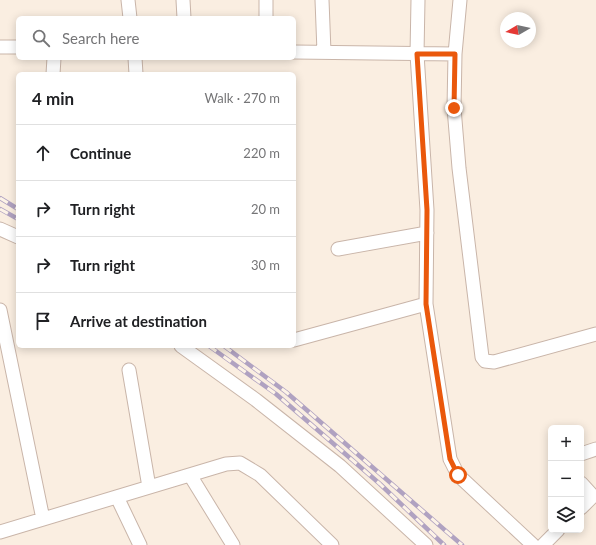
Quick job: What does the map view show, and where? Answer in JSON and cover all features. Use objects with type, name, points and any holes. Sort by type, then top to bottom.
[{"type":"street","points":[[128,0],[130,16]]},
{"type":"street","points":[[183,0],[184,16]]},
{"type":"street","points":[[266,0],[266,16]]},
{"type":"street","points":[[322,0],[324,52]]},
{"type":"street","points":[[418,0],[417,54],[427,210],[426,304],[452,465],[458,475],[533,545]]},
{"type":"street","points":[[460,0],[455,54],[454,108],[459,168],[482,357],[485,361],[494,362],[596,334]]},
{"type":"street","points":[[0,47],[16,47]]},
{"type":"street","points":[[296,52],[455,54]]},
{"type":"street","points":[[53,72],[54,60]]},
{"type":"street","points":[[135,60],[136,72]]},
{"type":"street","points":[[0,229],[16,236]]},
{"type":"street","points":[[338,248],[427,233]]},
{"type":"street","points":[[296,339],[426,304]]},
{"type":"street","points":[[0,310],[43,519]]},
{"type":"street","points":[[184,348],[256,400],[340,466],[426,545]]},
{"type":"street","points":[[129,370],[149,488]]},
{"type":"street","points":[[584,453],[596,449]]},
{"type":"street","points":[[0,532],[226,464],[240,463],[260,475],[332,545]]},
{"type":"street","points":[[190,475],[233,545]]},
{"type":"street","points":[[584,486],[594,498],[584,506]]},
{"type":"street","points":[[118,497],[140,545]]},
{"type":"street","points":[[543,545],[555,533]]},
{"type":"railway","points":[[0,198],[16,208]]},
{"type":"railway","points":[[0,209],[16,218]]},
{"type":"railway","points":[[212,348],[276,394],[380,484],[444,545]]},
{"type":"railway","points":[[227,348],[286,392],[462,545]]},
{"type":"route","points":[[454,108],[455,54],[417,54],[427,210],[426,304],[450,459],[454,470],[458,475]]}]
